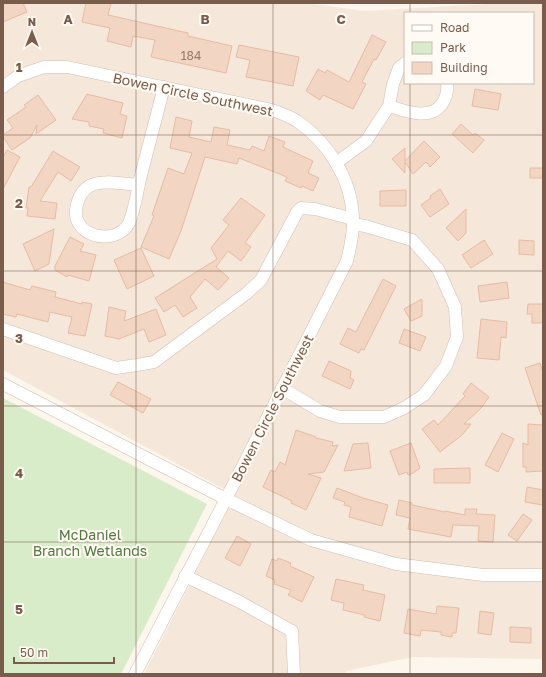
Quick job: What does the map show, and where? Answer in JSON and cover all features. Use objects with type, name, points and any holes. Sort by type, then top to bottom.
[{"type":"street","points":[[336,164],[366,141],[389,106],[393,84],[399,68],[404,64]]},
{"type":"street","name":"Bowen Circle Southwest","points":[[3,87],[18,76],[44,67],[67,67],[272,110],[296,120],[314,134],[328,150],[342,173],[350,195],[353,221],[352,242],[347,261],[226,499],[134,674]]},
{"type":"street","points":[[389,106],[417,113],[431,112],[439,108],[445,99],[447,84]]},
{"type":"street","points":[[139,185],[102,183],[92,184],[83,190],[78,201],[76,212],[78,222],[86,231],[96,237],[110,237],[123,232],[129,223],[139,185],[164,87]]},
{"type":"street","points":[[3,329],[116,368],[154,362],[261,280],[297,212],[301,208],[315,209],[412,240],[438,268],[455,307],[457,337],[446,366],[424,395],[404,408],[384,417],[340,417],[320,411],[282,388]]},
{"type":"street","name":"Bowen Circle Southwest","points":[[3,384],[226,499],[310,540],[396,564],[483,575],[543,575]]},
{"type":"street","points":[[185,576],[238,601],[292,630],[294,674]]},
{"type":"shaded area","points":[[3,3],[308,3],[364,11],[506,3],[543,3],[543,659],[413,657],[346,671],[346,674],[144,674],[235,495],[3,370]]},
{"type":"green space","name":"McDaniel Branch Wetlands","points":[[3,398],[207,504],[121,674],[3,674]]},
{"type":"building","points":[[3,3],[23,3],[27,12],[3,22]]},
{"type":"building","points":[[86,3],[111,3],[108,15],[188,33],[188,36],[232,46],[226,73],[151,57],[155,40],[133,36],[131,47],[107,41],[110,28],[82,22]]},
{"type":"building","points":[[372,35],[386,42],[376,60],[374,59],[362,82],[366,84],[353,109],[323,95],[320,100],[306,91],[318,69],[325,73],[327,70],[349,82]]},
{"type":"building","points":[[239,45],[299,57],[293,86],[246,77],[250,60],[236,57]]},
{"type":"building","points":[[475,89],[501,94],[498,110],[472,106]]},
{"type":"building","points":[[87,94],[123,103],[120,114],[127,116],[122,138],[103,133],[104,129],[89,126],[89,122],[72,119]]},
{"type":"building","points":[[38,95],[56,120],[36,134],[37,125],[30,138],[12,150],[3,137],[3,135],[13,128],[7,120],[26,107],[24,105]]},
{"type":"building","points":[[176,117],[192,121],[189,137],[211,142],[214,127],[230,130],[227,145],[250,150],[252,146],[264,151],[269,136],[285,142],[283,147],[313,161],[308,173],[319,178],[313,191],[302,186],[301,188],[285,181],[287,177],[239,158],[237,164],[205,157],[181,231],[169,259],[141,247],[154,216],[152,215],[168,168],[184,174],[192,153],[170,148]]},
{"type":"building","points":[[461,124],[473,135],[475,133],[484,140],[473,153],[452,134]]},
{"type":"building","points":[[424,141],[440,157],[430,167],[426,162],[413,174],[405,162],[405,173],[392,159],[405,148],[405,161]]},
{"type":"building","points":[[7,150],[20,157],[3,189],[3,157]]},
{"type":"building","points":[[53,151],[80,167],[71,181],[58,172],[40,201],[57,203],[55,219],[27,216],[28,208],[26,208],[29,187],[31,187]]},
{"type":"building","points":[[530,168],[543,168],[543,178],[530,178]]},
{"type":"building","points":[[440,189],[449,204],[430,217],[421,205]]},
{"type":"building","points":[[406,190],[406,206],[380,206],[380,191]]},
{"type":"building","points":[[241,198],[265,215],[245,243],[251,247],[241,261],[228,251],[216,267],[229,278],[218,290],[205,279],[190,297],[197,308],[183,317],[175,305],[164,312],[155,298],[217,259],[211,248],[229,225],[223,220]]},
{"type":"building","points":[[466,209],[466,233],[458,241],[446,228]]},
{"type":"building","points":[[54,229],[49,264],[35,271],[23,244]]},
{"type":"building","points":[[70,237],[84,244],[80,251],[96,255],[89,281],[68,275],[67,277],[55,270],[55,266]]},
{"type":"building","points":[[484,240],[493,254],[471,268],[462,255]]},
{"type":"building","points":[[519,240],[534,241],[534,255],[519,254]]},
{"type":"building","points":[[141,248],[154,276],[127,289],[114,260]]},
{"type":"building","points":[[383,279],[396,286],[364,350],[361,349],[359,353],[340,344],[348,328],[356,332]]},
{"type":"building","points":[[3,282],[30,290],[32,286],[56,292],[55,297],[82,304],[82,302],[92,304],[85,336],[68,333],[72,317],[50,312],[48,322],[17,314],[16,317],[3,314]]},
{"type":"building","points":[[507,282],[509,298],[480,302],[478,286]]},
{"type":"building","points":[[422,299],[422,316],[411,321],[404,309]]},
{"type":"building","points":[[528,304],[543,304],[543,323],[532,323],[532,314],[527,314]]},
{"type":"building","points":[[109,307],[126,311],[124,321],[156,309],[166,335],[149,342],[144,329],[119,339],[105,336]]},
{"type":"building","points":[[481,319],[507,322],[506,338],[501,337],[499,360],[477,358]]},
{"type":"building","points":[[404,329],[426,337],[420,351],[399,343]]},
{"type":"building","points":[[329,361],[351,371],[350,378],[354,380],[350,389],[322,376]]},
{"type":"building","points":[[540,363],[543,372],[543,414],[541,415],[525,368]]},
{"type":"building","points":[[118,382],[151,399],[143,413],[110,395]]},
{"type":"building","points":[[471,383],[489,397],[481,408],[464,424],[471,424],[462,435],[440,452],[422,429],[434,420],[438,425],[465,396],[463,394]]},
{"type":"building","points":[[528,424],[543,425],[543,471],[526,472],[526,467],[523,467],[523,443],[528,445]]},
{"type":"building","points":[[296,430],[316,438],[333,442],[332,446],[338,445],[324,472],[308,474],[321,478],[306,510],[291,503],[292,501],[263,487],[271,470],[275,472],[280,462],[285,465]]},
{"type":"building","points":[[502,433],[514,439],[498,472],[485,465]]},
{"type":"building","points":[[368,443],[371,468],[344,471],[353,444]]},
{"type":"building","points":[[411,443],[420,468],[408,475],[407,472],[399,475],[390,451]]},
{"type":"building","points":[[470,468],[470,483],[434,483],[434,469]]},
{"type":"building","points":[[527,487],[543,490],[543,505],[525,502]]},
{"type":"building","points":[[337,488],[363,498],[388,505],[382,526],[349,517],[351,507],[344,505],[345,502],[333,498]]},
{"type":"building","points":[[399,500],[412,503],[412,505],[445,512],[465,515],[465,509],[477,509],[476,514],[495,515],[493,542],[478,541],[479,526],[453,525],[451,537],[408,529],[410,518],[396,515]]},
{"type":"building","points":[[523,514],[532,520],[517,541],[508,535]]},
{"type":"building","points":[[237,536],[251,544],[240,566],[225,558]]},
{"type":"building","points":[[278,558],[291,563],[290,566],[314,577],[302,602],[288,595],[291,590],[274,584],[275,580],[266,576],[272,559],[277,561]]},
{"type":"building","points":[[336,579],[364,585],[363,590],[385,595],[380,621],[364,617],[365,615],[343,610],[344,603],[331,600]]},
{"type":"building","points":[[437,606],[459,608],[456,633],[452,633],[452,637],[441,635],[441,632],[421,630],[420,636],[404,633],[408,609],[436,614]]},
{"type":"building","points":[[480,611],[494,613],[491,635],[478,633]]},
{"type":"building","points":[[510,627],[531,628],[531,643],[510,642]]}]
